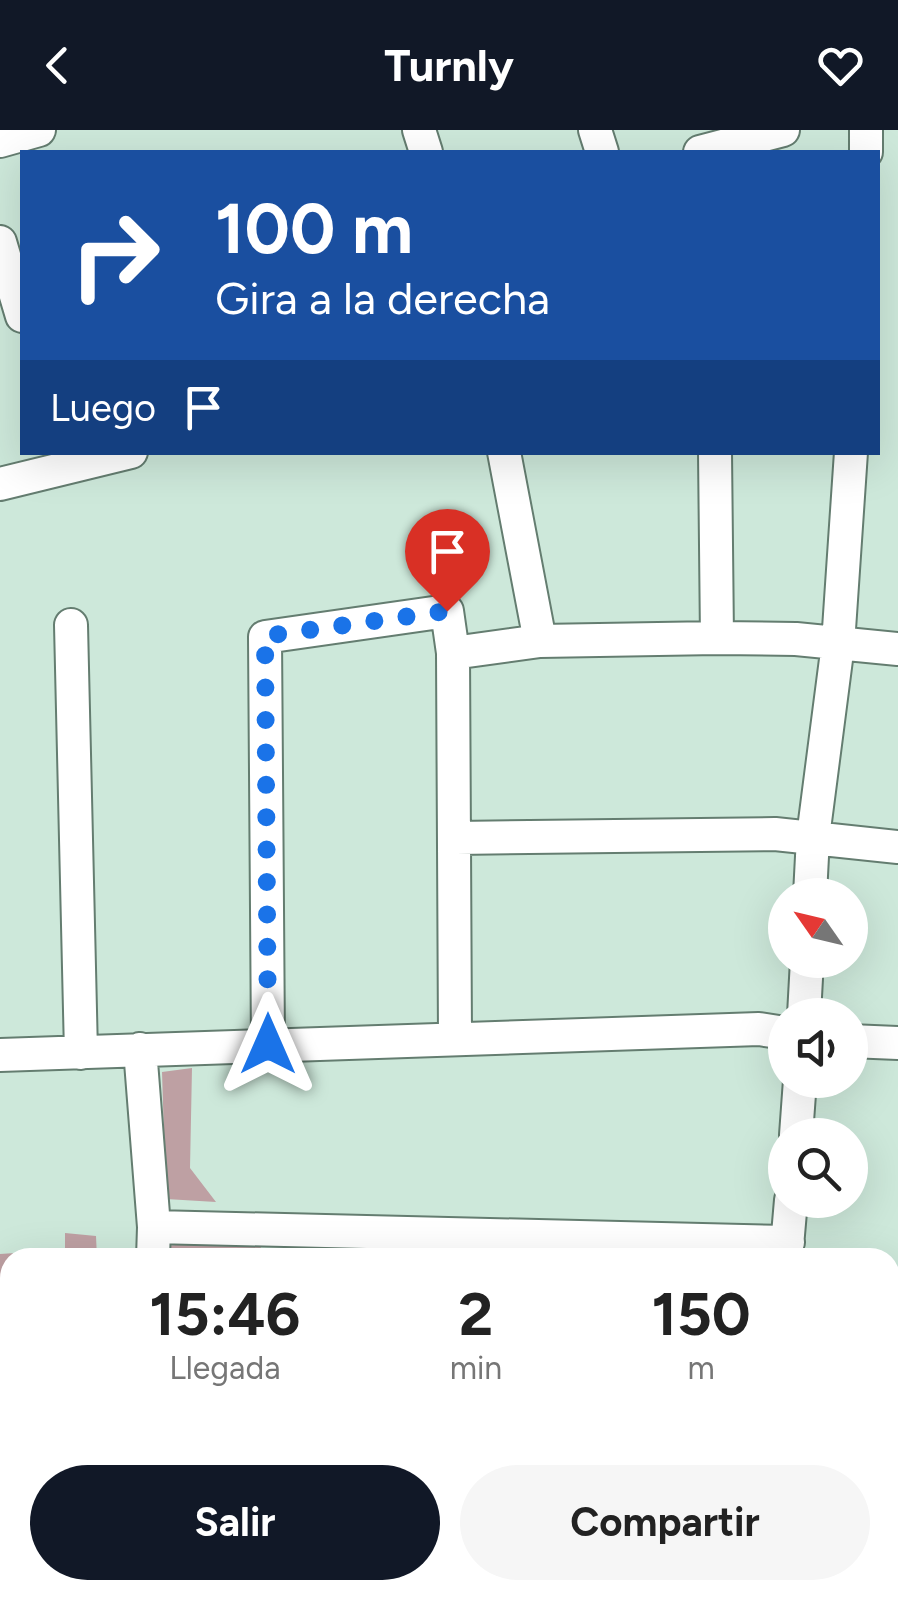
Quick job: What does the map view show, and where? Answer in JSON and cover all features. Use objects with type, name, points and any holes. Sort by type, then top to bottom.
[{"type":"street","points":[[0,140],[39,130]]},
{"type":"street","points":[[708,150],[783,130]]},
{"type":"street","points":[[0,242],[20,309]]},
{"type":"street","points":[[505,455],[540,640]]},
{"type":"street","points":[[714,455],[717,638]]},
{"type":"street","points":[[811,878],[838,644],[851,455]]},
{"type":"street","points":[[0,484],[98,456]]},
{"type":"street","points":[[268,1044],[265,636],[447,611],[454,653],[455,1038]]},
{"type":"street","points":[[71,625],[81,1053]]},
{"type":"street","points":[[454,653],[540,640],[717,638],[796,639],[898,649]]},
{"type":"street","points":[[456,838],[775,834],[898,847]]},
{"type":"street","points":[[0,1055],[768,1030]]},
{"type":"street","points":[[868,1042],[898,1043]]},
{"type":"street","points":[[140,1049],[154,1242],[629,1248]]},
{"type":"street","points":[[787,1248],[790,1218]]},
{"type":"building","points":[[192,1068],[190,1168],[216,1202],[166,1199],[162,1072]]},
{"type":"building","points":[[65,1233],[96,1236],[97,1248],[65,1248]]},
{"type":"building","points":[[232,1237],[258,1238],[261,1248],[161,1248]]},
{"type":"route","points":[[268,1044],[265,636],[447,611]]}]
